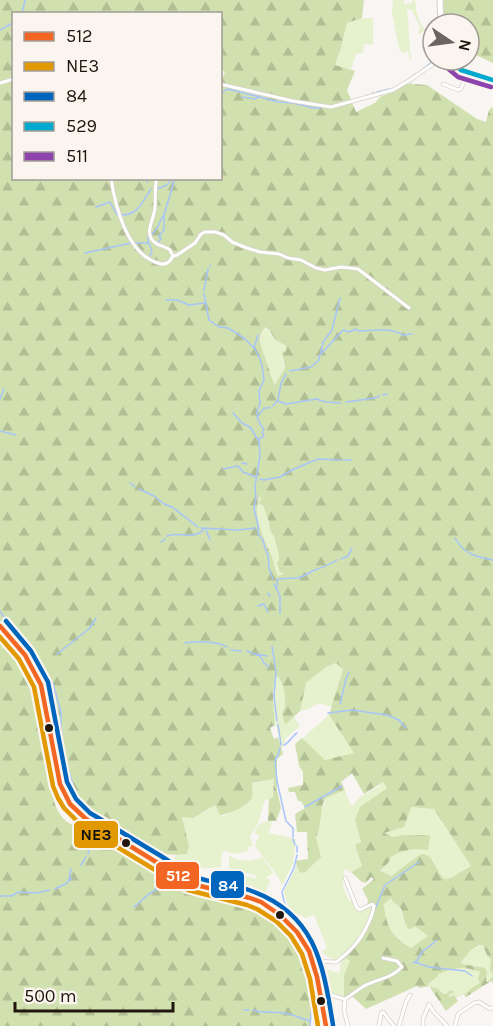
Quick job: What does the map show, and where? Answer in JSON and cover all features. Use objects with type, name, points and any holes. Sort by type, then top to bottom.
[{"type":"main road","points":[[467,72],[493,80]]},
{"type":"main road","points":[[0,626],[25,655],[41,685],[63,793],[70,805],[76,812],[192,884],[248,897],[264,904],[286,919],[313,961],[326,1026]]},
{"type":"street","points":[[222,84],[293,101],[331,107],[393,90],[422,72]]},
{"type":"street","points":[[443,84],[459,90],[467,72]]},
{"type":"street","points":[[111,180],[119,215],[134,245],[149,260],[159,264],[168,262],[172,256],[195,243],[201,234],[214,232],[247,248],[298,259],[316,268],[325,270],[341,267],[358,268],[409,308]]},
{"type":"street","points":[[157,180],[150,234],[155,243],[170,250],[172,256]]},
{"type":"street","points":[[313,961],[336,962],[354,946],[371,917],[374,906],[372,904],[360,910],[357,908],[345,878]]},
{"type":"street","points":[[348,1026],[344,1010],[345,999],[365,985],[382,980],[402,967],[397,962],[383,958]]},
{"type":"street","points":[[320,995],[331,994],[345,999]]},
{"type":"street","points":[[399,1026],[406,1000],[410,995]]},
{"type":"street","points":[[454,1026],[459,1013],[474,1003],[479,1002],[490,1009],[493,1007]]},
{"type":"street","points":[[423,1026],[423,1018],[429,1004],[447,1026]]},
{"type":"street","points":[[379,1026],[383,1012],[394,1026]]},
{"type":"green space","points":[[0,0],[364,0],[362,18],[347,23],[335,65],[355,71],[347,90],[356,112],[408,83],[427,85],[477,119],[486,122],[489,110],[493,107],[493,976],[493,983],[491,981],[466,997],[464,995],[480,983],[478,979],[480,972],[459,968],[438,974],[428,984],[429,986],[420,988],[417,986],[366,1009],[352,996],[344,997],[344,975],[350,961],[347,958],[336,962],[351,951],[370,921],[375,907],[374,905],[367,906],[368,900],[362,889],[374,879],[371,877],[366,883],[362,882],[351,872],[362,866],[355,845],[361,842],[355,819],[360,807],[387,788],[383,782],[364,794],[352,773],[341,782],[345,790],[326,798],[323,803],[316,838],[321,857],[305,872],[300,873],[295,861],[308,859],[307,832],[297,832],[295,814],[305,808],[301,801],[298,801],[295,792],[289,792],[288,788],[303,785],[303,772],[299,766],[295,744],[302,738],[325,760],[354,753],[329,715],[343,669],[336,663],[326,667],[306,683],[300,711],[285,725],[282,714],[285,705],[284,689],[277,675],[273,699],[275,725],[270,728],[274,739],[278,737],[283,754],[277,759],[277,790],[281,808],[276,821],[268,821],[269,799],[273,797],[274,779],[252,783],[251,799],[237,810],[220,815],[215,805],[193,818],[182,817],[189,846],[187,854],[157,852],[140,844],[135,847],[87,817],[92,813],[75,793],[66,796],[42,681],[0,624]],"holes":[[[265,327],[276,340],[286,346],[286,351],[282,352],[285,368],[275,385],[262,350],[260,340]],[[260,496],[259,504],[263,505],[270,531],[274,536],[279,556],[277,562],[279,571],[284,574],[278,576],[260,527],[258,504]],[[411,807],[434,809],[471,866],[445,879],[430,857],[421,854],[391,876],[379,870],[389,862],[391,857],[400,853],[414,849],[428,850],[430,835],[393,837],[384,833],[404,827]],[[391,898],[401,909],[408,929],[415,926],[428,936],[411,948],[394,935],[388,924],[384,904]],[[479,945],[483,945],[491,960],[490,969],[493,976],[488,982],[485,968],[461,962],[471,950]]]},
{"type":"green space","points":[[393,0],[404,0],[404,4],[415,0],[421,23],[421,33],[418,35],[420,27],[411,9],[407,10],[410,60],[408,51],[404,53],[399,49],[392,12]]},
{"type":"green space","points":[[443,0],[493,0],[493,63],[481,58],[481,12],[444,12]]},
{"type":"green space","points":[[362,18],[373,18],[373,45],[364,45],[363,53],[356,54],[351,70],[335,65],[347,23]]},
{"type":"green space","points":[[265,327],[276,340],[286,346],[282,359],[285,368],[275,386],[260,347],[262,330]]},
{"type":"green space","points":[[260,495],[259,502],[263,505],[279,556],[277,562],[279,571],[284,574],[278,576],[258,519],[257,511]]},
{"type":"green space","points":[[0,629],[24,657],[38,682],[61,790],[53,796],[59,813],[67,822],[78,826],[84,825],[137,862],[143,863],[167,882],[197,897],[250,907],[268,916],[293,939],[307,968],[313,995],[310,1026],[0,1026]]},
{"type":"green space","points":[[336,663],[343,668],[332,707],[319,703],[300,711],[305,683],[326,667]]},
{"type":"green space","points":[[277,675],[285,694],[282,714],[285,724],[294,717],[300,726],[286,738],[282,749],[273,702]]},
{"type":"green space","points":[[329,715],[355,754],[325,760],[302,739]]},
{"type":"green space","points":[[274,779],[273,798],[265,800],[258,823],[250,837],[253,846],[247,847],[249,851],[233,854],[226,851],[222,853],[221,867],[196,869],[186,866],[182,876],[168,868],[176,855],[187,854],[187,839],[182,817],[203,813],[215,805],[220,815],[223,816],[249,802],[251,784]]},
{"type":"green space","points":[[383,782],[387,788],[360,807],[361,842],[355,846],[362,866],[350,872],[343,870],[345,878],[343,887],[349,901],[352,900],[359,911],[372,905],[374,908],[350,949],[335,961],[321,952],[327,948],[314,915],[305,918],[298,915],[291,917],[284,892],[297,865],[300,873],[305,872],[326,798],[345,790],[352,806],[360,797]]},
{"type":"green space","points":[[410,807],[434,808],[472,867],[445,879],[440,875],[433,860],[400,870],[390,876],[381,871],[391,857],[398,853],[421,848],[430,835],[393,837],[383,833]]},
{"type":"green space","points":[[272,822],[269,833],[296,839],[293,864],[282,885],[255,846],[259,835],[254,833],[259,824]]},
{"type":"green space","points":[[229,856],[245,861],[262,857],[273,873],[266,878],[270,880],[263,900],[243,893],[246,876],[256,879],[257,876],[229,868]]},
{"type":"green space","points":[[391,898],[400,908],[408,929],[415,926],[428,936],[411,948],[394,935],[388,924],[384,904]]},
{"type":"green space","points":[[483,944],[491,960],[493,976],[488,982],[486,981],[487,974],[477,966],[461,962],[471,950]]},
{"type":"green space","points":[[347,958],[351,961],[344,975],[344,997],[331,994],[326,969],[339,973],[341,962]]},
{"type":"green space","points":[[456,967],[480,972],[480,983],[469,992],[456,998],[454,995],[450,998],[448,995],[454,992],[450,990],[443,994],[439,989],[428,985],[438,974]]},
{"type":"green space","points":[[429,986],[439,989],[443,994],[450,990],[455,992],[448,995],[450,997],[454,995],[458,1001],[446,1011]]},
{"type":"waterway","points":[[22,12],[25,0]]},
{"type":"waterway","points":[[0,30],[12,23]]},
{"type":"waterway","points":[[410,78],[421,71]]},
{"type":"waterway","points":[[222,92],[228,89],[279,102],[321,108]]},
{"type":"waterway","points":[[377,92],[390,89]]},
{"type":"waterway","points":[[370,95],[374,93]]},
{"type":"waterway","points":[[242,97],[255,99],[259,97]]},
{"type":"waterway","points":[[157,189],[167,185],[171,180]]},
{"type":"waterway","points":[[152,234],[164,215],[174,180]]},
{"type":"waterway","points":[[122,215],[137,210],[151,189]]},
{"type":"waterway","points":[[96,207],[110,202],[117,215]]},
{"type":"waterway","points":[[158,242],[164,230],[164,216]]},
{"type":"waterway","points":[[135,243],[148,243],[148,237]]},
{"type":"waterway","points":[[85,253],[131,243]]},
{"type":"waterway","points":[[149,243],[152,251],[150,256]]},
{"type":"waterway","points":[[204,290],[208,269]]},
{"type":"waterway","points":[[204,293],[209,320],[244,338],[255,349],[259,357],[264,380],[259,391],[260,404],[257,414]]},
{"type":"waterway","points":[[321,352],[323,342],[332,330],[340,298]]},
{"type":"waterway","points":[[166,300],[177,300],[189,305],[205,303]]},
{"type":"waterway","points":[[290,371],[311,367],[343,330],[349,332],[356,329],[358,331],[388,330],[403,335],[412,334]]},
{"type":"waterway","points":[[254,348],[258,335]]},
{"type":"waterway","points":[[273,406],[278,400],[281,383],[286,374]]},
{"type":"waterway","points":[[0,399],[4,389]]},
{"type":"waterway","points":[[383,395],[387,394]]},
{"type":"waterway","points":[[346,402],[379,396]]},
{"type":"waterway","points":[[277,401],[287,404],[316,399],[341,403]]},
{"type":"waterway","points":[[270,407],[264,408],[257,417],[264,429],[262,433],[264,435],[259,438],[260,456],[254,509],[258,533],[268,555],[273,579]]},
{"type":"waterway","points":[[233,413],[242,423],[251,428],[258,440]]},
{"type":"waterway","points":[[0,431],[16,435]]},
{"type":"waterway","points":[[260,479],[280,477],[318,459],[340,460]]},
{"type":"waterway","points":[[343,460],[351,460]]},
{"type":"waterway","points":[[242,463],[247,464]]},
{"type":"waterway","points":[[223,469],[238,466],[243,472],[256,477]]},
{"type":"waterway","points":[[130,483],[135,487]]},
{"type":"waterway","points":[[139,489],[172,507],[198,527]]},
{"type":"waterway","points":[[201,528],[237,530],[256,528]]},
{"type":"waterway","points":[[167,536],[191,535],[200,533],[204,529]]},
{"type":"waterway","points":[[206,530],[210,540]]},
{"type":"waterway","points":[[455,538],[466,551],[493,560]]},
{"type":"waterway","points":[[161,542],[165,539]]},
{"type":"waterway","points":[[341,559],[348,556],[352,548]]},
{"type":"waterway","points":[[277,588],[277,580],[300,577],[337,560]]},
{"type":"waterway","points":[[274,584],[280,596],[280,613]]},
{"type":"waterway","points":[[258,606],[264,604],[268,612]]},
{"type":"waterway","points":[[0,611],[9,625],[32,650],[53,684],[61,712],[64,754],[75,792],[87,809],[117,831],[122,838]]},
{"type":"waterway","points":[[57,654],[90,628],[96,618]]},
{"type":"waterway","points":[[185,643],[207,642],[227,647]]},
{"type":"waterway","points":[[272,646],[276,672],[274,696],[277,721]]},
{"type":"waterway","points":[[231,650],[241,651]]},
{"type":"waterway","points":[[247,651],[260,656],[269,667]]},
{"type":"waterway","points":[[256,654],[267,656]]},
{"type":"waterway","points":[[340,704],[349,672]]},
{"type":"waterway","points":[[328,713],[352,710],[387,715],[399,720],[406,728]]},
{"type":"waterway","points":[[278,724],[281,745]]},
{"type":"waterway","points":[[284,745],[297,733]]},
{"type":"waterway","points":[[280,748],[275,760],[277,781],[286,821],[293,828],[293,837]]},
{"type":"waterway","points":[[305,807],[342,786]]},
{"type":"waterway","points":[[88,854],[91,840],[98,830]]},
{"type":"waterway","points":[[293,839],[295,845]]},
{"type":"waterway","points":[[120,844],[124,851],[137,854]]},
{"type":"waterway","points":[[297,846],[297,852]]},
{"type":"waterway","points":[[293,924],[282,892],[294,868],[297,855]]},
{"type":"waterway","points":[[81,865],[86,857]]},
{"type":"waterway","points":[[141,859],[161,876]]},
{"type":"waterway","points":[[376,907],[385,885],[419,862]]},
{"type":"waterway","points":[[69,880],[71,869]]},
{"type":"waterway","points":[[134,907],[157,889],[161,876]]},
{"type":"waterway","points":[[55,889],[72,878]]},
{"type":"waterway","points":[[163,878],[192,892]]},
{"type":"waterway","points":[[0,896],[50,890]]},
{"type":"waterway","points":[[206,891],[220,894],[232,901],[246,900]]},
{"type":"waterway","points":[[248,901],[270,911],[281,926]]},
{"type":"waterway","points":[[294,934],[307,967],[313,991],[310,1026]]},
{"type":"waterway","points":[[413,963],[436,941]]},
{"type":"waterway","points":[[415,962],[429,967],[465,971],[472,976]]},
{"type":"waterway","points":[[244,1010],[249,1010]]},
{"type":"waterway","points":[[253,1010],[279,1012],[310,1021]]},
{"type":"transit line","name":"511","points":[[452,72],[458,77],[491,87]]},
{"type":"transit line","name":"529","points":[[467,72],[493,80]]},
{"type":"transit line","name":"84","points":[[6,621],[31,651],[48,682],[67,782],[76,799],[90,813],[187,873],[216,883],[249,890],[271,900],[289,912],[312,943],[320,962],[333,1025]]},
{"type":"transit line","name":"512","points":[[0,626],[25,655],[41,685],[60,784],[70,804],[86,819],[192,884],[250,898],[261,902],[280,915],[297,932],[309,951],[317,977],[326,1026]]},
{"type":"transit line","name":"NE3","points":[[0,637],[19,659],[34,687],[53,786],[64,808],[81,825],[188,890],[247,905],[276,921],[291,936],[302,954],[310,979],[318,1026]]}]
